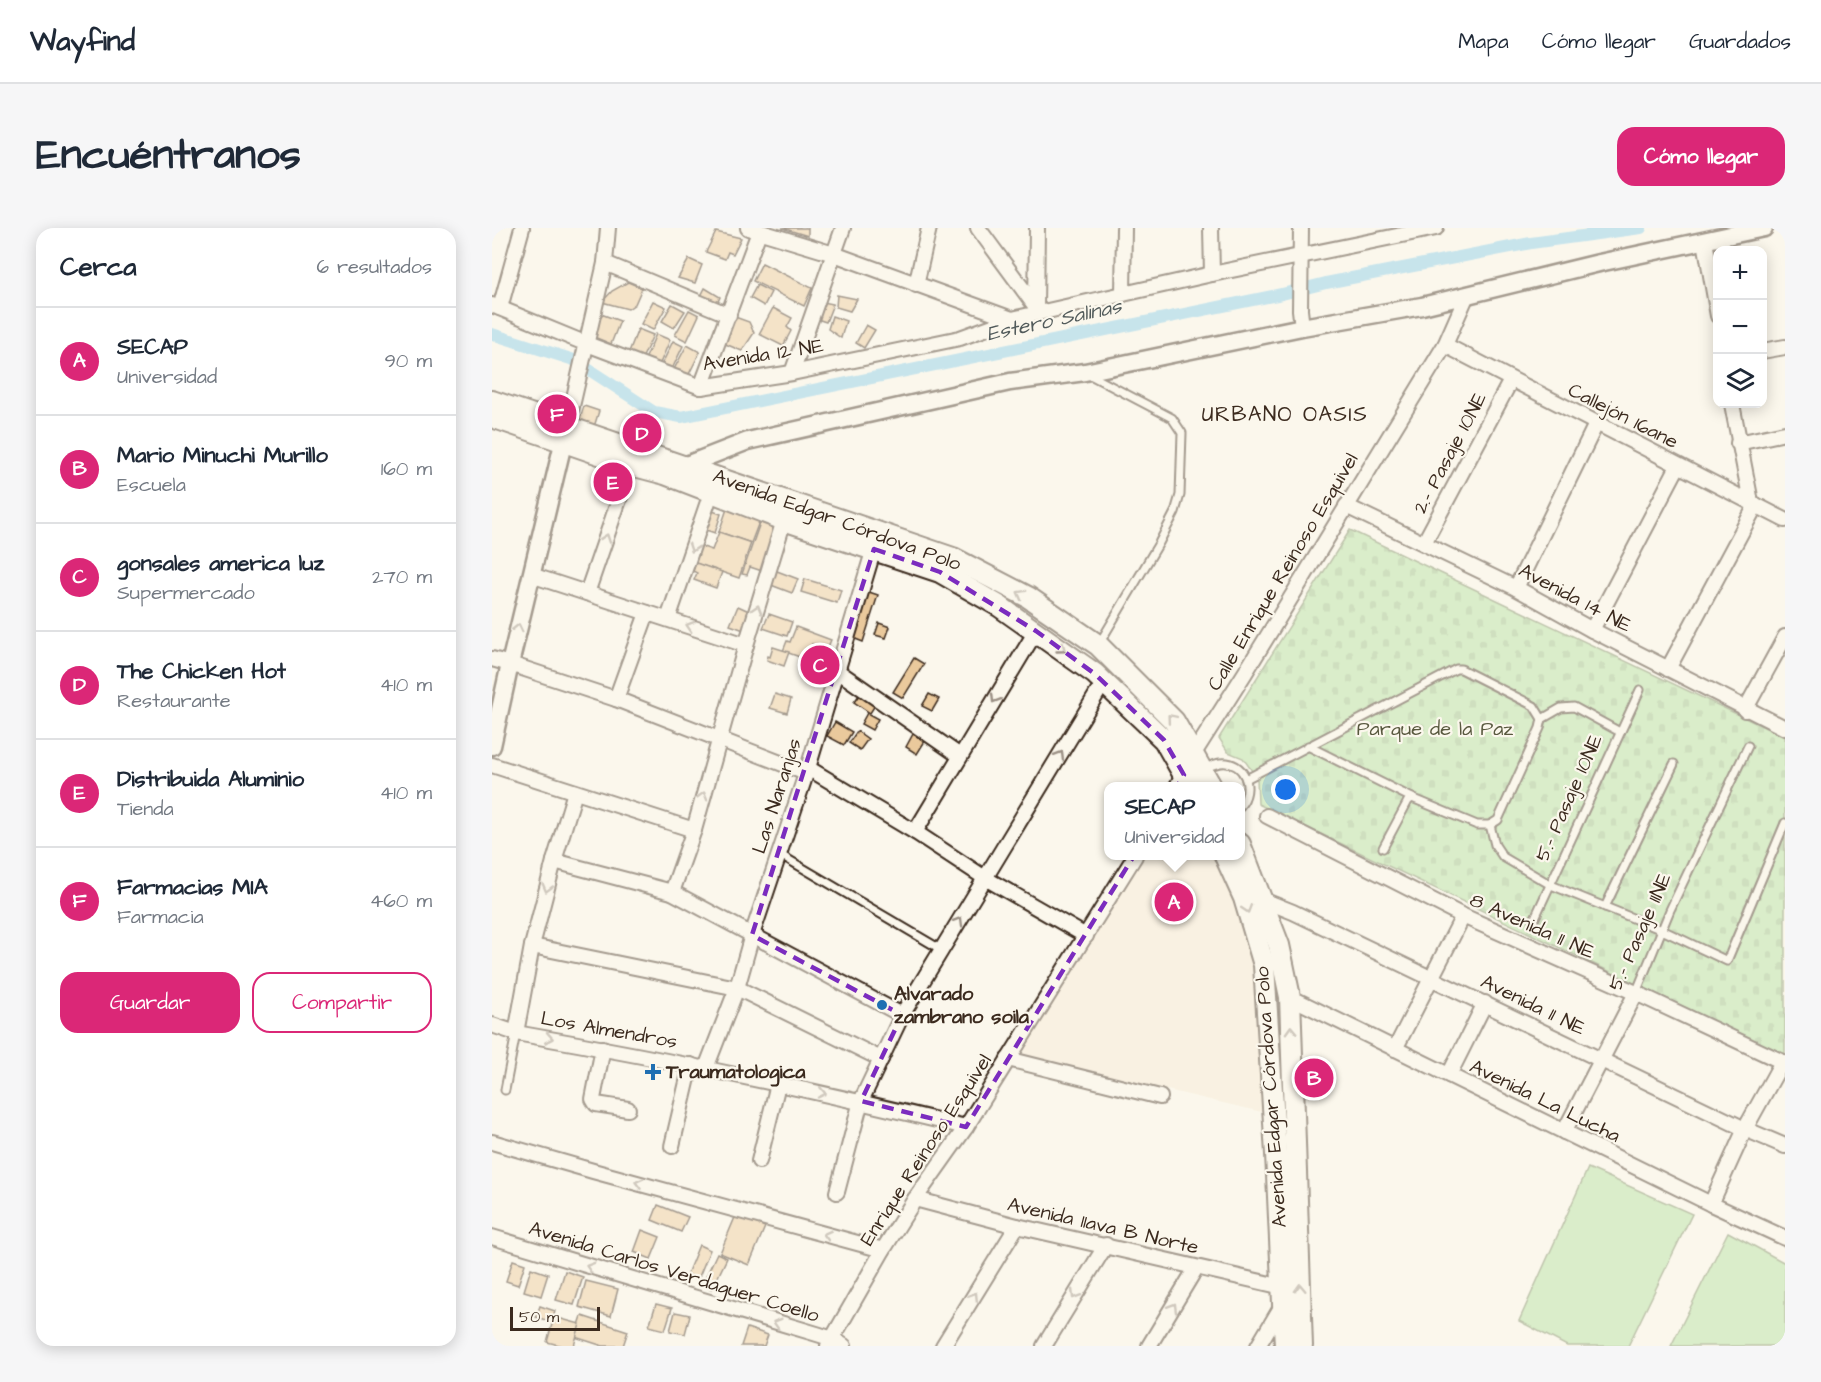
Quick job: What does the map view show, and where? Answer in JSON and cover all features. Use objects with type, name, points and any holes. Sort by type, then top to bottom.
[{"type":"main road","name":"Avenida Edgar Córdova Polo","points":[[492,401],[631,465],[665,474],[784,520],[953,558],[1028,597],[1098,645],[1174,721],[1193,776]]},
{"type":"main road","name":"Avenida Edgar Córdova Polo","points":[[492,417],[685,466],[877,541],[940,572],[999,606],[1104,682],[1164,741],[1193,776]]},
{"type":"main road","name":"Avenida Edgar Córdova Polo","points":[[1245,856],[1279,945],[1290,997],[1302,1346]]},
{"type":"main road","name":"Avenida Edgar Córdova Polo","points":[[1227,860],[1244,898],[1264,964],[1285,1346]]},
{"type":"street","points":[[496,307],[522,228]]},
{"type":"street","points":[[492,746],[586,350],[605,262],[608,228]]},
{"type":"street","points":[[792,373],[843,228]]},
{"type":"street","points":[[916,285],[929,228]]},
{"type":"street","points":[[978,228],[1036,311]]},
{"type":"street","points":[[1036,311],[1037,228]]},
{"type":"street","points":[[1124,228],[1123,294],[1212,274],[1301,262],[1384,233],[1436,228]]},
{"type":"street","points":[[1211,228],[1212,274]]},
{"type":"street","points":[[1301,228],[1301,319]]},
{"type":"street","points":[[665,474],[748,441],[1010,381],[1085,372],[1301,319],[1422,306],[1599,263],[1764,228]]},
{"type":"street","points":[[701,387],[763,231],[834,254],[1012,319]]},
{"type":"street","points":[[1705,241],[1715,300]]},
{"type":"street","points":[[605,262],[729,315]]},
{"type":"street","name":"Avenida 12 NE","points":[[496,307],[586,350],[701,387],[792,373],[960,338],[1036,311],[1123,294]]},
{"type":"street","name":"Calle Enrique Reinoso Esquivel","points":[[1193,776],[1251,663],[1445,345],[1467,295]]},
{"type":"street","name":"Callejón 16ane","points":[[1445,345],[1785,520]]},
{"type":"street","points":[[1767,350],[1785,346]]},
{"type":"street","name":"2.- Pasaje 10NE","points":[[1424,543],[1511,380]]},
{"type":"street","points":[[1668,669],[1753,504],[1738,443],[1733,408]]},
{"type":"street","points":[[1516,588],[1596,424]]},
{"type":"street","points":[[1738,443],[1785,433]]},
{"type":"street","points":[[587,593],[631,465]]},
{"type":"street","points":[[1592,630],[1678,466]]},
{"type":"street","points":[[668,619],[711,493]]},
{"type":"street","name":"Avenida 14 NE","points":[[1346,506],[1516,588],[1592,630],[1785,728]]},
{"type":"street","points":[[672,892],[693,830],[784,520]]},
{"type":"street","name":"Las Naranjas","points":[[706,1068],[737,988],[752,935],[807,771],[877,541]]},
{"type":"street","points":[[531,575],[746,645]]},
{"type":"street","points":[[615,699],[647,613]]},
{"type":"street","points":[[915,832],[1036,631]]},
{"type":"street","points":[[1746,710],[1785,637]]},
{"type":"street","points":[[492,659],[615,699],[719,740],[807,771],[915,832],[985,878],[1086,936]]},
{"type":"street","points":[[836,670],[960,756]]},
{"type":"street","points":[[837,1192],[861,1101],[902,1015],[1104,682]]},
{"type":"street","points":[[492,765],[693,830]]},
{"type":"street","points":[[516,1033],[532,946],[575,792]]},
{"type":"street","name":"8 Avenida 11 NE","points":[[1267,816],[1463,916],[1784,1063]]},
{"type":"street","name":"Enrique Reinoso Esquivel","points":[[835,1344],[883,1250],[915,1199],[966,1127],[1132,860]]},
{"type":"street","points":[[554,861],[672,892],[902,1015]]},
{"type":"street","name":"Avenida 11 NE","points":[[1263,900],[1293,912],[1745,1129],[1785,1146]]},
{"type":"street","points":[[1395,1049],[1463,916]]},
{"type":"street","points":[[532,946],[737,988],[881,1059]]},
{"type":"street","name":"5.- Pasaje 11NE","points":[[1564,1132],[1635,993]]},
{"type":"street","name":"Avenida La Lucha","points":[[1290,997],[1711,1204],[1785,1238]]},
{"type":"street","points":[[1449,1075],[1485,1003]]},
{"type":"street","name":"Los Almendros","points":[[492,1025],[516,1033],[691,1065],[861,1101],[966,1127]]},
{"type":"street","points":[[603,1048],[594,1102],[628,1109]]},
{"type":"street","points":[[1008,1059],[1160,1097]]},
{"type":"street","points":[[1711,1204],[1745,1129],[1784,1063]]},
{"type":"street","points":[[672,1146],[691,1065]]},
{"type":"street","points":[[759,1161],[778,1084]]},
{"type":"street","points":[[492,1142],[883,1250]]},
{"type":"street","name":"Avenida 11ava B Norte","points":[[915,1199],[1017,1226],[1106,1245],[1196,1268],[1283,1294]]},
{"type":"street","points":[[943,1346],[1017,1226]]},
{"type":"street","name":"Avenida Carlos Verdaguer Coello","points":[[492,1238],[835,1344]]},
{"type":"street","points":[[1044,1346],[1106,1245]]},
{"type":"street","points":[[1149,1346],[1196,1268]]},
{"type":"street","points":[[1258,1346],[1283,1294]]},
{"type":"lane","points":[[1085,372],[1172,418],[1182,433],[1180,495],[1175,512],[1098,645]]},
{"type":"lane","points":[[1246,779],[1308,746],[1456,669],[1461,669],[1534,706],[1542,719],[1498,820],[1490,825],[1477,825],[1412,798],[1308,746]]},
{"type":"lane","name":"5.- Pasaje 10NE","points":[[1533,922],[1640,690]]},
{"type":"lane","points":[[1542,719],[1561,708],[1574,707],[1620,732]]},
{"type":"lane","name":"5.- Pasaje 11NE","points":[[1635,993],[1670,910],[1748,746]]},
{"type":"lane","points":[[1193,776],[1221,763],[1229,763],[1236,766],[1246,779],[1248,792],[1245,797]]},
{"type":"lane","points":[[1605,907],[1674,764]]},
{"type":"lane","points":[[1383,848],[1408,801],[1412,798]]},
{"type":"lane","points":[[1490,825],[1495,845],[1503,857],[1551,885],[1662,930],[1727,961],[1785,823]]},
{"type":"lane","points":[[779,854],[942,950]]},
{"type":"lane","points":[[505,1090],[516,1033]]},
{"type":"highlighted area","points":[[874,549],[940,572],[1036,631],[1095,674],[1164,740],[1184,775],[966,1127],[861,1101],[902,1015],[752,935]]},
{"type":"shaded area","points":[[1140,860],[1218,860],[1257,966],[1266,1113],[1021,1056]]},
{"type":"green space","name":"Parque de la Paz","points":[[1350,530],[1785,737],[1785,1055],[1258,804],[1257,778],[1243,758],[1228,752],[1219,738]]},
{"type":"green space","points":[[1588,1168],[1692,1214],[1628,1346],[1567,1346],[1519,1321]]},
{"type":"green space","points":[[1728,1232],[1785,1263],[1785,1346],[1671,1346]]},
{"type":"building","points":[[782,228],[808,228],[808,236]]},
{"type":"building","points":[[716,232],[741,238],[733,254],[728,252],[725,259],[706,252]]},
{"type":"building","points":[[689,259],[702,265],[695,283],[678,278]]},
{"type":"building","points":[[762,263],[812,288],[804,306],[753,281]]},
{"type":"building","points":[[628,282],[642,288],[635,304],[628,309],[602,302],[612,291]]},
{"type":"building","points":[[757,285],[771,292],[764,306],[750,298]]},
{"type":"building","points":[[705,288],[720,297],[716,306],[700,298]]},
{"type":"building","points":[[837,295],[857,299],[850,311],[836,307]]},
{"type":"building","points":[[653,301],[666,307],[653,330],[641,324]]},
{"type":"building","points":[[823,302],[833,304],[826,322],[817,319]]},
{"type":"building","points":[[672,304],[685,311],[674,328],[662,321]]},
{"type":"building","points":[[773,308],[792,318],[787,327],[791,331],[783,346],[759,334]]},
{"type":"building","points":[[689,310],[699,315],[687,341],[675,335]]},
{"type":"building","points":[[598,315],[620,321],[611,344],[594,337]]},
{"type":"building","points":[[832,316],[846,321],[841,338],[828,329]]},
{"type":"building","points":[[735,317],[749,322],[754,333],[742,351],[723,343]]},
{"type":"building","points":[[866,325],[875,330],[864,348],[856,343]]},
{"type":"building","points":[[638,329],[653,335],[642,359],[629,352]]},
{"type":"building","points":[[656,334],[670,340],[658,368],[644,362]]},
{"type":"building","points":[[673,341],[683,346],[672,369],[662,364]]},
{"type":"building","points":[[687,345],[700,352],[686,380],[672,373]]},
{"type":"building","points":[[584,406],[599,411],[594,427],[579,422]]},
{"type":"building","points":[[638,422],[651,426],[645,444],[632,440]]},
{"type":"building","points":[[729,503],[762,514],[751,543],[719,532]]},
{"type":"building","points":[[707,509],[721,514],[715,533],[700,528]]},
{"type":"building","points":[[762,517],[780,523],[762,571],[750,567],[747,575],[742,574]]},
{"type":"building","points":[[719,532],[751,543],[739,578],[692,562],[697,545],[712,550]]},
{"type":"building","points":[[696,563],[722,572],[716,588],[694,580],[697,573],[693,571]]},
{"type":"building","points":[[777,571],[798,579],[792,593],[771,585]]},
{"type":"building","points":[[805,579],[841,590],[837,603],[801,592]]},
{"type":"building","points":[[869,592],[878,595],[863,642],[853,638]]},
{"type":"building","points":[[738,606],[751,612],[744,630],[730,625]]},
{"type":"building","points":[[769,614],[792,622],[787,636],[763,628]]},
{"type":"building","points":[[879,623],[890,627],[886,638],[875,635]]},
{"type":"building","points":[[796,627],[831,640],[827,649],[812,644],[810,649],[829,656],[825,666],[783,651],[787,641],[790,642]]},
{"type":"building","points":[[773,647],[789,652],[784,666],[767,660]]},
{"type":"building","points":[[914,658],[924,664],[903,698],[893,692]]},
{"type":"building","points":[[862,691],[877,702],[870,713],[854,702]]},
{"type":"building","points":[[775,694],[791,699],[787,713],[770,708]]},
{"type":"building","points":[[929,694],[939,699],[932,711],[922,706]]},
{"type":"building","points":[[867,713],[878,719],[872,730],[861,724]]},
{"type":"building","points":[[835,722],[852,732],[844,745],[827,736]]},
{"type":"building","points":[[857,731],[868,739],[860,750],[849,743]]},
{"type":"building","points":[[913,734],[925,741],[917,754],[906,747]]},
{"type":"building","points":[[658,1205],[688,1217],[681,1232],[652,1220]]},
{"type":"building","points":[[736,1215],[765,1227],[749,1265],[720,1253]]},
{"type":"building","points":[[642,1230],[660,1237],[651,1259],[634,1252]]},
{"type":"building","points":[[699,1245],[710,1250],[698,1279],[687,1274]]},
{"type":"building","points":[[717,1253],[727,1258],[712,1289],[702,1285]]},
{"type":"building","points":[[513,1260],[525,1264],[518,1285],[506,1281]]},
{"type":"building","points":[[531,1268],[548,1274],[541,1296],[524,1291]]},
{"type":"building","points":[[565,1271],[583,1277],[574,1305],[556,1300]]},
{"type":"building","points":[[586,1281],[618,1289],[611,1316],[579,1307]]},
{"type":"building","points":[[656,1304],[672,1308],[665,1330],[649,1326]]},
{"type":"building","points":[[540,1306],[555,1311],[552,1322],[536,1317]]},
{"type":"building","points":[[675,1312],[690,1315],[685,1334],[670,1331]]},
{"type":"building","points":[[582,1316],[628,1331],[623,1346],[603,1346],[575,1337]]},
{"type":"building","points":[[554,1317],[580,1324],[574,1346],[547,1342]]},
{"type":"building","points":[[747,1328],[768,1335],[764,1346],[741,1346]]},
{"type":"waterway","name":"Estero Salinas","points":[[492,334],[574,360],[654,412],[681,417],[1282,294],[1326,283],[1531,243],[1641,228]]},
{"type":"place","name":"Farmacias MIA","points":[[557,414]]},
{"type":"place","name":"The Chicken Hot","points":[[642,433]]},
{"type":"place","name":"Distribuida Aluminio","points":[[613,482]]},
{"type":"place","name":"gonsales america luz","points":[[820,665]]},
{"type":"place","name":"SECAP","points":[[1174,902]]},
{"type":"place","name":"Alvarado zambrano soila","points":[[882,1005]]},
{"type":"place","name":"Traumatologica","points":[[653,1072]]},
{"type":"place","name":"Mario Minuchi Murillo","points":[[1314,1078]]},
{"type":"district","name":"URBANO OASIS","points":[[1285,414]]}]
